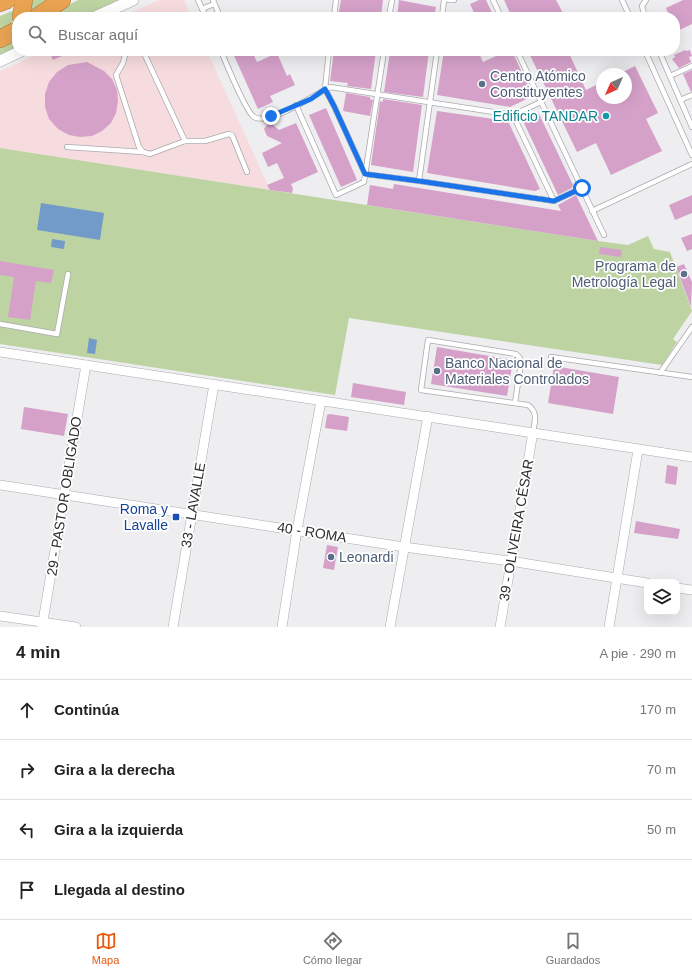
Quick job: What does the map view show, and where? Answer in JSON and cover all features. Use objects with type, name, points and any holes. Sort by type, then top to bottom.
[{"type":"highway","points":[[0,3],[7,0]]},
{"type":"highway","points":[[22,12],[24,0]]},
{"type":"highway","points":[[44,12],[57,3]]},
{"type":"street","points":[[57,3],[69,0]]},
{"type":"street","points":[[117,12],[133,0]]},
{"type":"street","points":[[0,61],[12,55]]},
{"type":"street","points":[[0,352],[533,432],[692,458]]},
{"type":"street","name":"29 - PASTOR OBLIGADO","points":[[42,624],[86,365]]},
{"type":"street","name":"33 - LAVALLE","points":[[173,627],[191,513],[214,384]]},
{"type":"street","points":[[282,627],[297,530],[321,401]]},
{"type":"street","points":[[390,627],[428,416]]},
{"type":"street","name":"39 - OLIVEIRA CÉSAR","points":[[500,627],[533,432]]},
{"type":"street","points":[[609,627],[638,450]]},
{"type":"street","name":"40 - ROMA","points":[[0,485],[191,513],[404,547],[510,561],[644,583]]},
{"type":"street","points":[[680,588],[692,590]]},
{"type":"street","points":[[0,616],[42,624],[76,627]]},
{"type":"lane","points":[[198,0],[204,12]]},
{"type":"lane","points":[[335,12],[336,0]]},
{"type":"lane","points":[[390,12],[392,0]]},
{"type":"lane","points":[[443,12],[444,0]]},
{"type":"lane","points":[[448,0],[454,0]]},
{"type":"lane","points":[[493,0],[499,12]]},
{"type":"lane","points":[[622,0],[628,12]]},
{"type":"lane","points":[[643,12],[644,1]]},
{"type":"lane","points":[[202,9],[213,2],[218,12]]},
{"type":"lane","points":[[125,56],[123,63],[116,75],[138,147],[143,152]]},
{"type":"lane","points":[[145,56],[185,141]]},
{"type":"lane","points":[[223,56],[247,108],[254,117],[260,118],[271,116],[311,99],[330,87],[513,115],[541,102]]},
{"type":"lane","points":[[328,56],[325,89],[365,174]]},
{"type":"lane","points":[[296,105],[336,195],[364,182],[383,56]]},
{"type":"lane","points":[[419,181],[436,56]]},
{"type":"lane","points":[[519,56],[604,236]]},
{"type":"lane","points":[[647,56],[692,155]]},
{"type":"lane","points":[[662,56],[692,127]]},
{"type":"lane","points":[[670,76],[692,66]]},
{"type":"lane","points":[[680,100],[692,95]]},
{"type":"lane","points":[[513,115],[554,201]]},
{"type":"lane","points":[[67,147],[143,152],[150,154],[185,141],[205,141],[230,134],[232,135],[247,172]]},
{"type":"lane","points":[[592,211],[692,164]]},
{"type":"lane","points":[[365,174],[554,201],[582,188]]},
{"type":"lane","points":[[0,324],[57,334],[68,274]]},
{"type":"lane","points":[[660,373],[692,327]]},
{"type":"lane","points":[[515,403],[521,363],[520,358],[516,354],[428,340],[421,390],[528,405],[534,409],[535,415],[533,432]]},
{"type":"lane","points":[[551,358],[692,377]]},
{"type":"shaded area","points":[[159,0],[184,0],[189,12],[132,12]]},
{"type":"shaded area","points":[[34,56],[209,56],[270,190],[0,148],[0,71]]},
{"type":"green space","points":[[31,0],[55,0],[37,12],[30,12]]},
{"type":"green space","points":[[78,0],[123,0],[97,12],[55,12]]},
{"type":"green space","points":[[17,9],[16,12],[12,12],[12,22],[9,26],[0,34],[0,16]]},
{"type":"green space","points":[[12,41],[12,50],[0,56],[0,48]]},
{"type":"green space","points":[[0,148],[598,241],[628,245],[648,236],[654,249],[670,252],[692,311],[673,339],[677,342],[662,365],[349,318],[335,395],[0,344]]},
{"type":"water","points":[[41,203],[104,213],[100,240],[37,230]]},
{"type":"water","points":[[52,239],[65,241],[64,249],[51,247]]},
{"type":"water","points":[[89,338],[97,340],[95,354],[87,353]]},
{"type":"building","points":[[341,0],[383,0],[382,12],[339,12]]},
{"type":"building","points":[[399,0],[436,7],[435,12],[398,12]]},
{"type":"building","points":[[479,0],[486,0],[492,12],[474,12],[470,4]]},
{"type":"building","points":[[504,0],[556,0],[562,12],[510,12]]},
{"type":"building","points":[[683,0],[692,0],[692,24],[680,30],[680,12],[668,12],[666,8]]},
{"type":"building","points":[[690,50],[692,56],[689,57],[691,62],[679,68],[672,59],[674,56],[680,56],[680,52]]},
{"type":"building","points":[[51,56],[62,56],[53,60]]},
{"type":"building","points":[[234,56],[254,56],[257,62],[270,56],[278,56],[287,76],[290,74],[295,85],[270,96],[273,102],[258,109]]},
{"type":"building","points":[[333,56],[375,56],[371,89],[347,86],[348,83],[330,81]]},
{"type":"building","points":[[389,56],[428,56],[423,97],[384,92]]},
{"type":"building","points":[[443,56],[480,56],[483,62],[496,56],[514,56],[533,96],[510,107],[437,95]]},
{"type":"building","name":"Edificio TANDAR","points":[[530,56],[570,56],[586,90],[596,85],[596,104],[632,104],[631,68],[635,66],[658,113],[646,119],[662,151],[611,175],[596,143],[577,152]]},
{"type":"building","points":[[87,62],[104,71],[112,79],[117,90],[118,101],[116,113],[111,123],[102,131],[92,136],[80,137],[69,135],[58,129],[49,119],[45,107],[45,94],[49,82],[57,72],[68,65]]},
{"type":"building","points":[[692,70],[692,91],[691,92],[683,74]]},
{"type":"building","points":[[346,93],[370,97],[370,99],[373,100],[370,116],[343,111]]},
{"type":"building","points":[[383,99],[422,105],[413,172],[371,165],[380,101],[383,102]]},
{"type":"building","points":[[326,108],[357,180],[341,187],[309,115]]},
{"type":"building","points":[[437,111],[508,121],[540,189],[535,191],[427,173]]},
{"type":"building","points":[[539,114],[573,185],[572,188],[558,195],[523,121]]},
{"type":"building","points":[[296,123],[318,172],[291,184],[293,189],[292,193],[270,190],[267,185],[284,178],[277,163],[268,167],[262,153],[282,143],[267,136],[264,129],[267,125],[272,124],[279,130]]},
{"type":"building","points":[[394,184],[561,211],[558,205],[576,195],[598,241],[367,205],[370,185],[393,189]]},
{"type":"building","points":[[692,195],[692,213],[675,220],[669,205]]},
{"type":"building","points":[[692,234],[692,249],[687,251],[681,238]]},
{"type":"building","points":[[600,247],[622,250],[621,257],[599,254]]},
{"type":"building","points":[[0,261],[54,270],[51,283],[36,281],[30,320],[8,317],[14,277],[0,275]]},
{"type":"building","name":"Programa de Metrología Legal","points":[[684,264],[692,282],[691,307],[676,267]]},
{"type":"building","points":[[437,347],[513,360],[507,396],[431,384]]},
{"type":"building","points":[[554,366],[619,377],[613,414],[548,403]]},
{"type":"building","points":[[353,383],[406,392],[404,405],[351,397]]},
{"type":"building","points":[[24,407],[68,414],[64,436],[21,429]]},
{"type":"building","points":[[330,414],[349,417],[347,431],[325,428],[327,415]]},
{"type":"building","points":[[667,465],[678,467],[676,485],[665,483]]},
{"type":"building","points":[[636,521],[680,529],[678,539],[634,533]]},
{"type":"building","name":"Leonardi","points":[[327,545],[338,547],[334,570],[323,568]]},
{"type":"place","name":"Centro Atómico Constituyentes","points":[[482,84]]},
{"type":"place","name":"Edificio TANDAR","points":[[606,116]]},
{"type":"place","name":"Programa de Metrología Legal","points":[[684,274]]},
{"type":"place","name":"Banco Nacional de Materiales Controlados","points":[[437,371]]},
{"type":"place","name":"Roma y Lavalle","points":[[176,517]]},
{"type":"place","name":"Leonardi","points":[[331,557]]},
{"type":"route","points":[[271,116],[311,99],[325,89],[365,174],[554,201],[582,188]]}]
